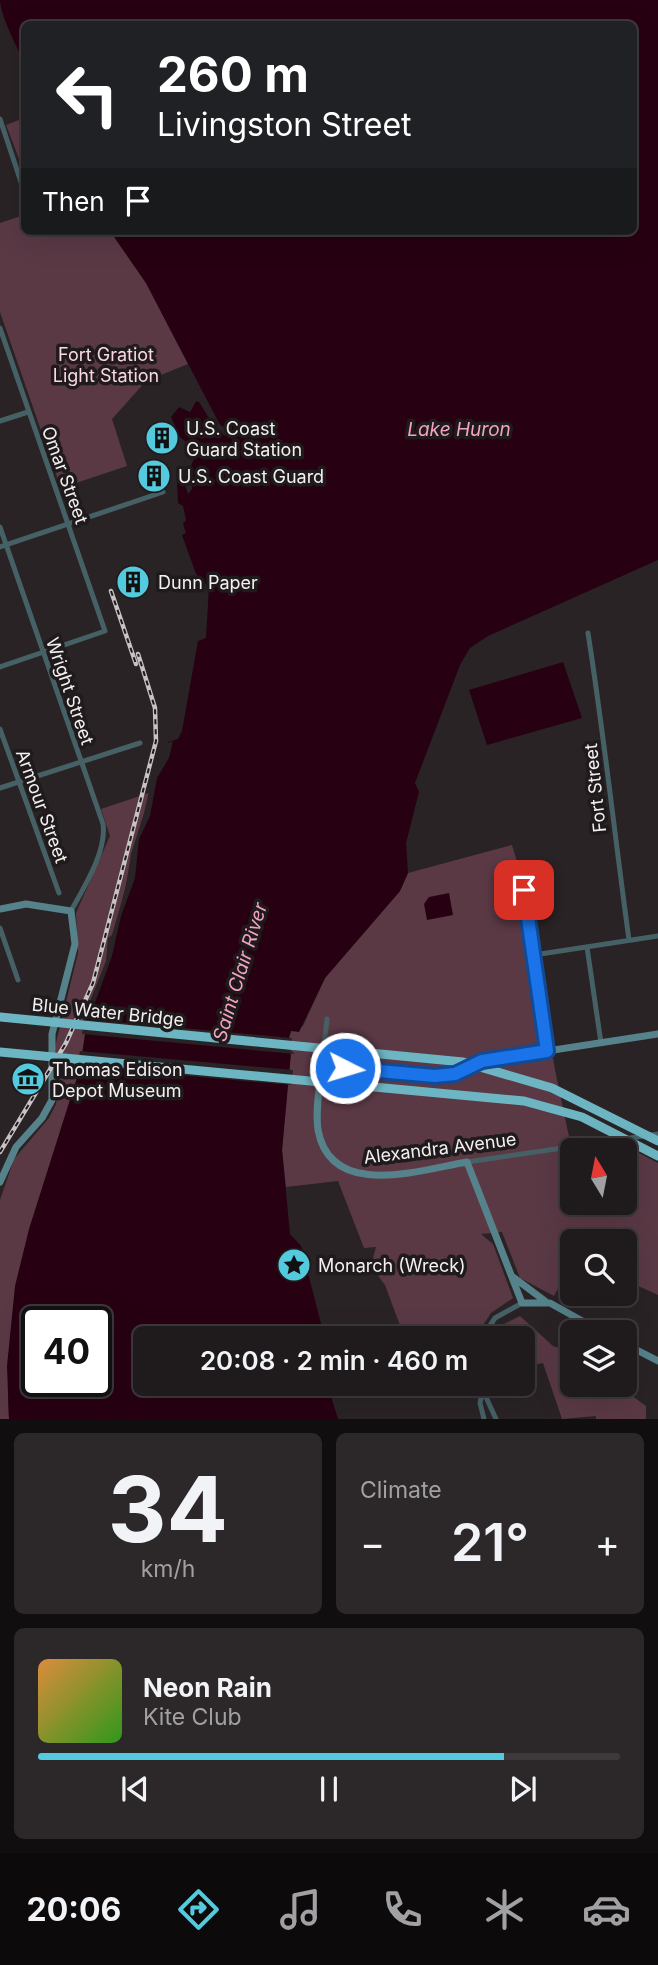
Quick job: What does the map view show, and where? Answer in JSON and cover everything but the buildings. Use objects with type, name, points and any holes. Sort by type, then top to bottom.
[{"type":"highway","name":"Blue Water Bridge","points":[[0,1017],[432,1057],[479,1066],[552,1088],[658,1140]]},
{"type":"highway","points":[[0,1052],[524,1101],[582,1117],[658,1156]]},
{"type":"street","points":[[0,119],[1,131],[21,183]]},
{"type":"street","name":"Omar Street","points":[[0,328],[105,631],[42,652]]},
{"type":"street","points":[[0,421],[28,412]]},
{"type":"street","points":[[3,545],[68,526],[163,492]]},
{"type":"street","name":"Wright Street","points":[[0,527],[3,545],[103,828],[94,863],[71,911]]},
{"type":"street","name":"Fort Street","points":[[588,633],[605,738],[613,829],[629,940]]},
{"type":"street","points":[[0,667],[42,652]]},
{"type":"street","name":"Armour Street","points":[[0,729],[58,893]]},
{"type":"street","points":[[0,788],[141,743]]},
{"type":"street","points":[[524,890],[547,1051]]},
{"type":"street","points":[[0,909],[26,904],[71,911],[75,944],[52,1034],[54,1083],[49,1108],[16,1147],[0,1182]]},
{"type":"street","points":[[0,928],[18,980]]},
{"type":"street","points":[[534,955],[658,936]]},
{"type":"street","points":[[587,947],[601,1043]]},
{"type":"street","name":"Alexandra Avenue","points":[[327,1019],[318,1128],[322,1144],[334,1163],[342,1169],[367,1176],[658,1134]]},
{"type":"street","points":[[322,1065],[435,1076],[455,1074],[482,1061],[658,1034]]},
{"type":"street","points":[[467,1162],[522,1303]]},
{"type":"street","points":[[512,1277],[580,1320]]},
{"type":"street","points":[[490,1326],[495,1318],[522,1303],[550,1303]]},
{"type":"street","points":[[637,1350],[658,1361]]},
{"type":"street","points":[[482,1396],[480,1403],[484,1419]]},
{"type":"street","points":[[484,1396],[489,1401],[496,1419]]},
{"type":"green space","points":[[21,119],[21,164],[6,125]]},
{"type":"green space","name":"Fort Gratiot Light Station","points":[[21,216],[21,235],[113,235],[146,283],[188,364],[146,381],[112,419],[127,466],[61,488],[0,312],[0,223]]},
{"type":"green space","points":[[152,792],[80,1069],[19,1285],[8,1373],[9,1419],[0,1419],[0,1200],[14,1159],[49,1118],[56,1104],[59,1084],[55,1047],[78,953],[76,913],[110,836],[101,809]]},
{"type":"green space","points":[[512,845],[525,888],[555,1070],[569,1138],[560,1138],[560,1215],[637,1215],[637,1152],[658,1163],[658,1295],[637,1285],[637,1229],[560,1229],[560,1285],[554,1296],[520,1278],[502,1232],[481,1234],[493,1244],[513,1298],[491,1313],[482,1326],[400,1326],[385,1285],[371,1266],[376,1247],[364,1248],[338,1181],[286,1187],[282,1150],[291,1053],[285,1052],[291,1031],[303,1026],[325,978],[400,891],[408,873]]},
{"type":"green space","points":[[520,1316],[531,1326],[500,1326]]},
{"type":"green space","points":[[535,1330],[553,1346],[560,1348],[560,1397],[634,1397],[646,1406],[646,1419],[596,1419],[596,1416],[562,1419],[543,1363],[535,1365]]},
{"type":"water","points":[[0,0],[658,0],[658,560],[488,636],[470,648],[460,665],[415,783],[419,792],[406,843],[408,873],[400,891],[325,978],[299,1032],[291,1031],[285,1051],[291,1052],[282,1150],[290,1234],[301,1246],[322,1326],[133,1326],[133,1396],[331,1396],[338,1419],[9,1419],[7,1366],[15,1286],[29,1229],[80,1068],[88,1013],[114,939],[132,858],[168,742],[178,739],[182,731],[198,641],[206,638],[209,587],[196,574],[182,535],[186,533],[183,506],[178,503],[177,480],[184,477],[194,449],[180,437],[171,417],[179,407],[190,412],[196,401],[200,402],[217,431],[226,436],[229,430],[220,425],[146,283],[113,235],[637,235],[637,21],[21,21],[21,56]]},
{"type":"water","points":[[563,662],[582,718],[487,745],[469,690]]},
{"type":"water","points":[[449,893],[453,915],[427,920],[424,904],[429,897]]},
{"type":"pier","points":[[202,397],[220,425],[229,430],[229,435],[217,431],[199,402],[196,401],[190,412],[176,405],[190,409],[193,398]]},
{"type":"pier","points":[[191,446],[197,451],[191,466],[192,489],[188,494],[182,475]]},
{"type":"pier","points":[[173,741],[169,758],[157,778],[150,816],[139,839],[135,878],[121,916],[112,956],[92,1011],[88,1013],[86,1011],[106,961],[108,938],[112,935],[126,886],[131,854],[158,752],[162,745]]},
{"type":"pier","points":[[84,1019],[292,1038],[289,1049],[295,1054],[82,1034]]},
{"type":"pier","points":[[80,1051],[293,1070],[291,1085],[77,1066]]},
{"type":"railway","points":[[111,591],[136,664]]},
{"type":"railway","points":[[0,1152],[66,1043],[93,983],[156,741],[155,708],[138,654]]},
{"type":"place","name":"U.S. Coast Guard Station","points":[[162,438]]},
{"type":"place","name":"U.S. Coast Guard","points":[[154,476]]},
{"type":"place","name":"Dunn Paper","points":[[133,582]]},
{"type":"place","name":"Thomas Edison Depot Museum","points":[[28,1079]]},
{"type":"place","name":"Monarch (Wreck)","points":[[294,1265]]},
{"type":"route","points":[[345,1068],[435,1076],[455,1074],[482,1061],[547,1051],[524,890]]},
{"type":"water label","name":"Lake Huron","points":[[459,429]]},
{"type":"water label","name":"Saint Clair River","points":[[240,972]]}]
